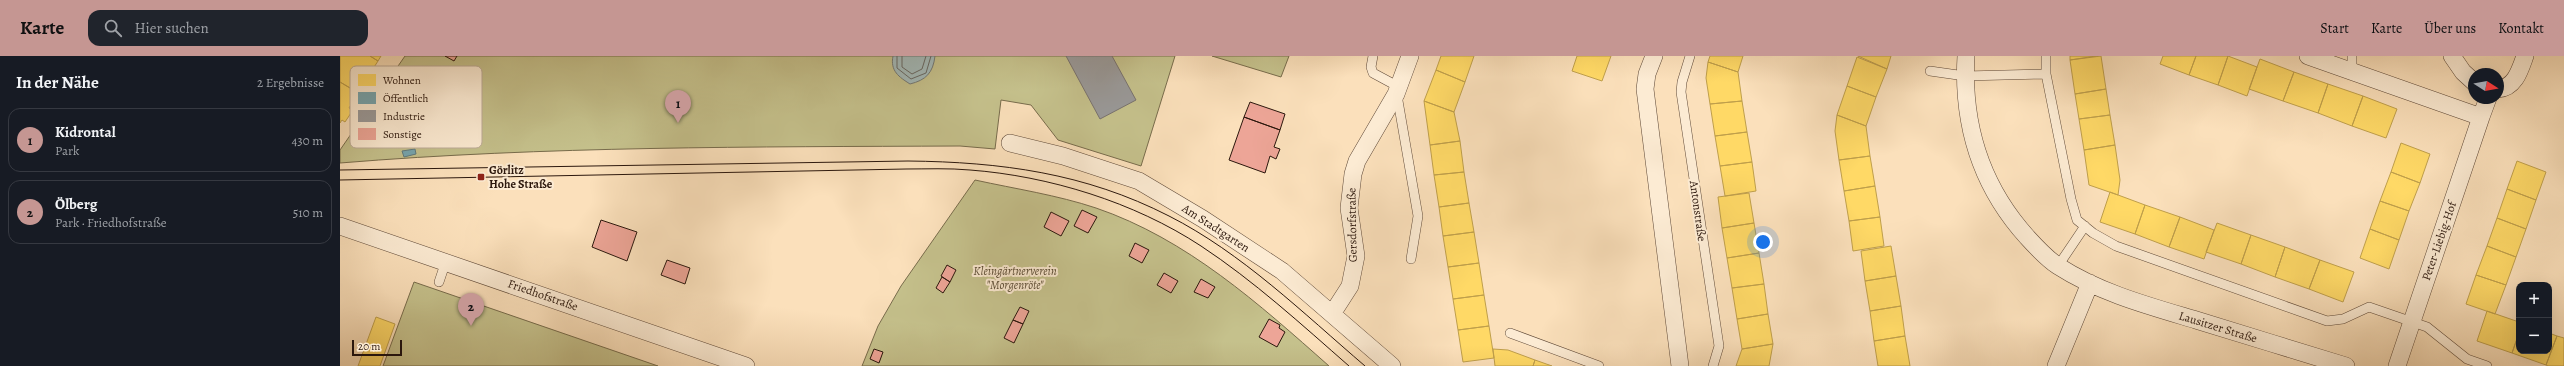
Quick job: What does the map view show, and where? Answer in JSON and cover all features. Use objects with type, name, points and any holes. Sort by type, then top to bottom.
[{"type":"street","name":"Gersdorfstraße","points":[[1332,314],[1350,286],[1356,256],[1350,208],[1353,174],[1357,161],[1398,90],[1410,56]]},
{"type":"street","points":[[1654,56],[1647,74],[1645,89],[1680,366]]},
{"type":"street","name":"Lausitzer Straße","points":[[1966,56],[1965,76],[1970,128],[1985,175],[1996,196],[2018,228],[2044,256],[2058,266],[2090,283],[2128,299],[2346,366]]},
{"type":"street","points":[[2308,56],[2352,64],[2482,117]]},
{"type":"street","points":[[2452,56],[2468,77]]},
{"type":"street","points":[[2504,87],[2509,86],[2514,81],[2525,56]]},
{"type":"street","name":"Peter-Liebig-Hof","points":[[2397,366],[2411,321],[2486,104]]},
{"type":"street","name":"Am Stadtgarten","points":[[1010,143],[1063,156],[1139,181],[1203,218],[1282,271],[1392,366]]},
{"type":"street","name":"Friedhofstraße","points":[[340,226],[446,261],[746,366]]},
{"type":"street","points":[[2056,366],[2090,283]]},
{"type":"lane","points":[[1373,56],[1371,67],[1373,73],[1398,90]]},
{"type":"lane","name":"Antonstraße","points":[[1690,56],[1682,82],[1681,92],[1719,346],[1713,366]]},
{"type":"lane","points":[[2046,56],[2046,74],[2071,198],[2077,220],[2085,226],[2116,246],[2327,321],[2343,319],[2369,307],[2411,321],[2427,327],[2442,337],[2467,359],[2487,366]]},
{"type":"lane","points":[[1930,71],[1965,76],[2046,74]]},
{"type":"lane","name":"Gersdorfstraße","points":[[1398,90],[1418,216],[1411,260]]},
{"type":"lane","points":[[2058,266],[2085,226]]},
{"type":"lane","points":[[439,282],[446,261]]},
{"type":"lane","points":[[1510,333],[1599,366]]},
{"type":"green space","points":[[405,56],[1175,56],[1141,166],[1058,140],[1031,105],[1001,100],[995,149],[960,146],[650,148],[495,153],[340,163],[340,150],[350,136],[350,148],[482,148],[482,66],[398,66]]},
{"type":"green space","points":[[1212,56],[1289,56],[1281,77]]},
{"type":"green space","name":"Kleingärtnerverein \"Morgenröte\"","points":[[975,180],[1081,203],[1129,221],[1161,237],[1191,255],[1249,297],[1329,366],[862,366],[878,326],[901,286]]},
{"type":"green space","points":[[414,282],[658,366],[383,366]]},
{"type":"water","points":[[893,56],[935,56],[928,75],[910,84],[902,79],[894,70],[892,61]]},
{"type":"building: Wohnen","points":[[340,56],[370,56],[378,61],[375,66],[350,66],[350,88],[340,82]]},
{"type":"building: Wohnen","points":[[370,56],[381,56],[378,61]]},
{"type":"building: Wohnen","points":[[1441,56],[1474,56],[1465,82],[1436,70]]},
{"type":"building: Wohnen","points":[[1577,56],[1611,56],[1602,81],[1572,71]]},
{"type":"building: Wohnen","points":[[1710,56],[1743,56],[1738,72],[1708,62]]},
{"type":"building: Wohnen","points":[[1858,56],[1891,56],[1887,69]]},
{"type":"building: Wohnen","points":[[2070,56],[2096,56],[2070,60]]},
{"type":"building: Wohnen","points":[[2101,56],[2106,89],[2075,94],[2070,60]]},
{"type":"building: Wohnen","points":[[2163,56],[2196,56],[2189,75],[2160,64]]},
{"type":"building: Wohnen","points":[[2196,56],[2228,56],[2218,85],[2189,75]]},
{"type":"building: Wohnen","points":[[2228,56],[2257,67],[2247,96],[2218,85]]},
{"type":"building: Wohnen","points":[[1857,57],[1887,69],[1876,97],[1847,86]]},
{"type":"building: Wohnen","points":[[2260,59],[2294,72],[2283,101],[2249,89]]},
{"type":"building: Wohnen","points":[[1708,62],[1738,72],[1742,101],[1710,104],[1706,78]]},
{"type":"building: Wohnen","points":[[1436,70],[1465,82],[1454,112],[1424,101]]},
{"type":"building: Wohnen","points":[[2294,72],[2328,84],[2318,113],[2283,101]]},
{"type":"building: Wohnen","points":[[340,82],[350,88],[350,114],[345,122],[342,120],[340,123]]},
{"type":"building: Wohnen","points":[[2328,84],[2363,96],[2352,126],[2318,113]]},
{"type":"building: Wohnen","points":[[1847,86],[1876,97],[1866,126],[1837,115]]},
{"type":"building: Wohnen","points":[[2106,89],[2110,115],[2079,119],[2075,94]]},
{"type":"building: Wohnen","points":[[2363,96],[2397,109],[2386,138],[2352,126]]},
{"type":"building: Wohnen","points":[[1424,101],[1454,112],[1460,141],[1430,145]]},
{"type":"building: Wohnen","points":[[1742,101],[1747,132],[1715,136],[1710,104]]},
{"type":"building: Wohnen","points":[[1837,115],[1866,126],[1870,156],[1839,160],[1835,131]]},
{"type":"building: Wohnen","points":[[2110,115],[2115,145],[2084,150],[2079,119]]},
{"type":"building: Wohnen","points":[[1747,132],[1752,162],[1720,166],[1715,136]]},
{"type":"building: Wohnen","points":[[1460,141],[1464,172],[1434,175],[1430,145]]},
{"type":"building: Wohnen","points":[[2401,143],[2430,154],[2420,183],[2391,172]]},
{"type":"building: Wohnen","points":[[2115,145],[2120,180],[2118,195],[2089,185],[2084,150]]},
{"type":"building: Wohnen","points":[[1870,156],[1875,186],[1844,191],[1839,160]]},
{"type":"building: Wohnen","points":[[2517,161],[2546,172],[2536,200],[2507,189]]},
{"type":"building: Wohnen","points":[[1752,162],[1756,191],[1725,196],[1720,166]]},
{"type":"building: Wohnen","points":[[1464,172],[1469,203],[1439,207],[1434,175]]},
{"type":"building: Wohnen","points":[[2391,172],[2420,183],[2409,211],[2380,201]]},
{"type":"building: Wohnen","points":[[1875,186],[1880,217],[1849,221],[1844,191]]},
{"type":"building: Wohnen","points":[[2507,189],[2536,200],[2526,229],[2497,218]]},
{"type":"building: Wohnen","points":[[2110,192],[2145,205],[2135,234],[2100,222]]},
{"type":"building: Wohnen","points":[[1749,193],[1754,223],[1722,228],[1718,197]]},
{"type":"building: Wohnen","points":[[2380,201],[2409,211],[2399,240],[2370,229]]},
{"type":"building: Wohnen","points":[[1469,203],[1474,232],[1443,236],[1439,207]]},
{"type":"building: Wohnen","points":[[2145,205],[2180,217],[2169,247],[2135,234]]},
{"type":"building: Wohnen","points":[[1880,217],[1884,246],[1853,251],[1849,221]]},
{"type":"building: Wohnen","points":[[2180,217],[2214,230],[2204,259],[2169,247]]},
{"type":"building: Wohnen","points":[[2497,218],[2526,229],[2516,257],[2487,246]]},
{"type":"building: Wohnen","points":[[1754,223],[1759,253],[1727,258],[1722,228]]},
{"type":"building: Wohnen","points":[[2217,223],[2251,235],[2241,264],[2206,252]]},
{"type":"building: Wohnen","points":[[2370,229],[2399,240],[2389,269],[2360,258]]},
{"type":"building: Wohnen","points":[[1474,232],[1479,263],[1448,267],[1443,236]]},
{"type":"building: Wohnen","points":[[2251,235],[2285,247],[2275,277],[2241,264]]},
{"type":"building: Wohnen","points":[[1891,246],[1896,276],[1865,281],[1861,251]]},
{"type":"building: Wohnen","points":[[2487,246],[2516,257],[2506,285],[2476,275]]},
{"type":"building: Wohnen","points":[[2285,247],[2320,260],[2309,289],[2275,277]]},
{"type":"building: Wohnen","points":[[1759,253],[1764,284],[1732,288],[1727,258]]},
{"type":"building: Wohnen","points":[[2320,260],[2354,272],[2343,302],[2309,289]]},
{"type":"building: Wohnen","points":[[1479,263],[1484,295],[1453,299],[1448,267]]},
{"type":"building: Wohnen","points":[[2476,275],[2506,285],[2495,314],[2466,304]]},
{"type":"building: Wohnen","points":[[1896,276],[1901,306],[1870,311],[1865,281]]},
{"type":"building: Wohnen","points":[[1764,284],[1768,314],[1737,319],[1732,288]]},
{"type":"building: Wohnen","points":[[1484,295],[1489,326],[1458,330],[1453,299]]},
{"type":"building: Wohnen","points":[[1901,306],[1905,336],[1874,341],[1870,311]]},
{"type":"building: Wohnen","points":[[2487,311],[2516,321],[2516,342],[2512,353],[2477,341]]},
{"type":"building: Wohnen","points":[[1768,314],[1773,344],[1742,349],[1737,319]]},
{"type":"building: Wohnen","points":[[376,317],[395,324],[380,366],[358,366]]},
{"type":"building: Wohnen","points":[[1489,326],[1494,358],[1463,362],[1458,330]]},
{"type":"building: Wohnen","points":[[2552,334],[2557,336],[2552,349]]},
{"type":"building: Wohnen","points":[[1905,336],[1910,366],[1878,366],[1874,341]]},
{"type":"building: Wohnen","points":[[2557,336],[2564,338],[2564,366],[2546,365],[2550,354],[2552,354],[2552,349]]},
{"type":"building: Wohnen","points":[[2516,342],[2516,354],[2550,354],[2546,365],[2512,353]]},
{"type":"building: Wohnen","points":[[1773,344],[1769,366],[1736,366],[1742,349]]},
{"type":"building: Wohnen","points":[[1493,349],[1508,350],[1535,360],[1533,366],[1495,366]]},
{"type":"building: Wohnen","points":[[1535,360],[1552,366],[1533,366]]},
{"type":"building: Öffentlich","points":[[415,149],[416,154],[404,157],[402,151]]},
{"type":"building: Industrie","points":[[1066,56],[1112,56],[1136,100],[1100,119]]},
{"type":"building: Sonstige","points":[[445,56],[457,56],[454,61]]},
{"type":"building: Sonstige","points":[[1250,102],[1285,114],[1280,130],[1244,117]]},
{"type":"building: Sonstige","points":[[1244,117],[1280,130],[1274,147],[1280,149],[1276,159],[1270,156],[1265,173],[1229,160]]},
{"type":"building: Sonstige","points":[[1082,210],[1097,217],[1088,233],[1074,226]]},
{"type":"building: Sonstige","points":[[1051,212],[1069,221],[1061,236],[1044,227]]},
{"type":"building: Sonstige","points":[[601,220],[637,232],[627,261],[592,247]]},
{"type":"building: Sonstige","points":[[1135,243],[1149,250],[1142,263],[1129,256]]},
{"type":"building: Sonstige","points":[[667,260],[690,268],[685,284],[661,275]]},
{"type":"building: Sonstige","points":[[947,265],[956,270],[950,282],[941,276]]},
{"type":"building: Sonstige","points":[[1164,273],[1178,281],[1171,293],[1157,285]]},
{"type":"building: Sonstige","points":[[942,277],[950,282],[943,293],[936,288]]},
{"type":"building: Sonstige","points":[[1201,279],[1215,287],[1208,298],[1194,292]]},
{"type":"building: Sonstige","points":[[1020,307],[1029,311],[1023,324],[1013,320]]},
{"type":"building: Sonstige","points":[[1269,319],[1280,325],[1279,328],[1285,332],[1277,347],[1259,337]]},
{"type":"building: Sonstige","points":[[1013,320],[1023,324],[1014,343],[1004,338]]},
{"type":"building: Sonstige","points":[[874,349],[883,352],[879,363],[870,359]]},
{"type":"tram line","points":[[340,170],[908,161],[976,164],[1042,173],[1106,189],[1137,201],[1196,231],[1222,248],[1271,285],[1365,366]]},
{"type":"tram line","points":[[340,180],[906,169],[970,170],[1030,178],[1060,185],[1119,204],[1148,216],[1175,230],[1221,259],[1277,303],[1349,366]]},
{"type":"place","name":"Kidrontal","points":[[678,123]]},
{"type":"place","name":"Görlitz Hohe Straße","points":[[481,177]]},
{"type":"place","name":"Ölberg","points":[[471,326]]}]
